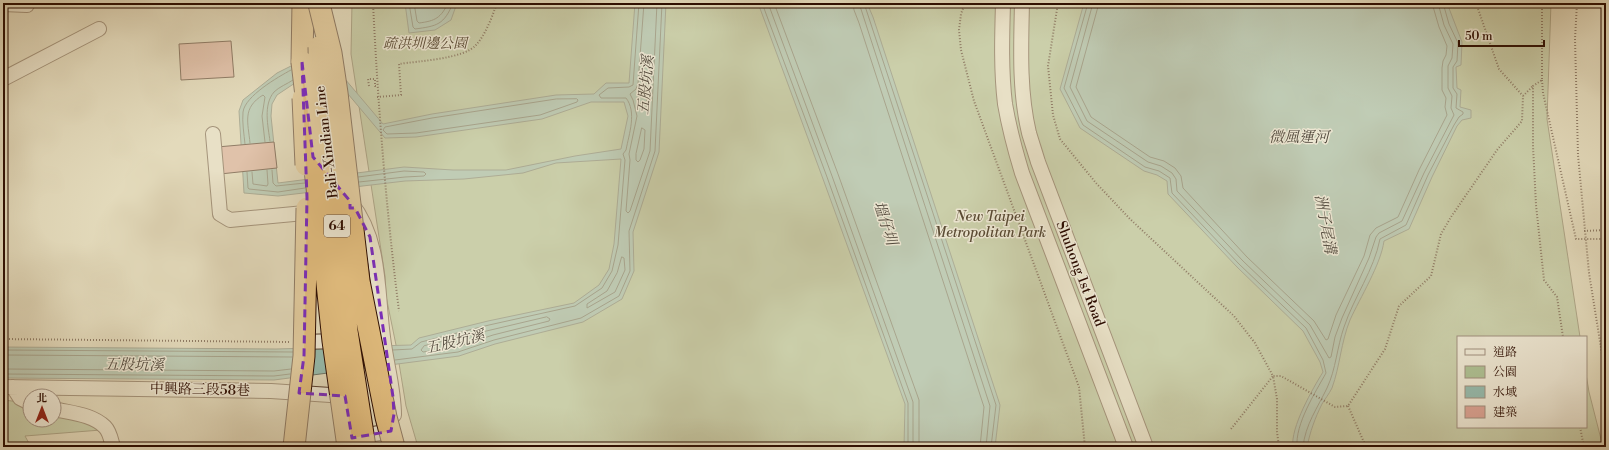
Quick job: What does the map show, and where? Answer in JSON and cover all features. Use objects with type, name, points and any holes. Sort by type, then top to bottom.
[{"type":"highway","name":"Bali-Xindian Line","points":[[312,3],[302,62],[332,328],[354,445]]},
{"type":"highway","name":"Bali-Xindian Line","points":[[312,3],[320,92],[335,211],[347,331],[354,445]]},
{"type":"highway","points":[[312,3],[330,53],[337,92],[359,281],[386,417],[392,439]]},
{"type":"highway","points":[[294,447],[304,356],[306,294],[307,198],[302,62]]},
{"type":"street","points":[[301,342],[339,341],[331,259],[318,163],[311,82],[312,3]]},
{"type":"street","name":"Shuhong 1st Road","points":[[1003,3],[1002,34],[1005,104],[1013,142],[1022,173],[1126,447]]},
{"type":"street","name":"Shuhong 1st Road","points":[[1022,3],[1021,53],[1024,97],[1029,132],[1038,162],[1146,447]]},
{"type":"street","points":[[3,4],[22,4]]},
{"type":"street","points":[[3,79],[99,29]]},
{"type":"street","points":[[212,134],[220,214],[230,220],[355,208]]},
{"type":"street","points":[[318,163],[364,221],[374,254],[383,338],[393,397],[394,414],[392,439],[384,447]]},
{"type":"street","points":[[331,259],[374,254]]},
{"type":"street","points":[[8,387],[22,399]]},
{"type":"street","name":"中興路三段58巷","points":[[8,387],[271,391],[345,396],[354,445]]},
{"type":"street","points":[[62,411],[94,419],[105,427],[113,447]]},
{"type":"street","points":[[354,445],[392,439]]},
{"type":"path","points":[[373,3],[376,86]]},
{"type":"path","points":[[378,97],[401,95],[399,64],[458,55],[476,45],[492,19],[497,3]]},
{"type":"path","points":[[965,3],[961,14],[959,30],[961,50],[974,101],[1079,387],[1085,447]]},
{"type":"path","points":[[1058,3],[1048,66],[1053,115],[1060,139],[1096,183],[1130,219],[1234,316],[1255,343],[1273,376],[1277,399],[1277,432],[1279,447]]},
{"type":"path","points":[[1348,406],[1385,349],[1399,306],[1431,276],[1441,234],[1451,217],[1497,150],[1522,121],[1522,96],[1499,68],[1476,3]]},
{"type":"path","points":[[1542,3],[1543,92],[1576,240],[1606,239]]},
{"type":"path","points":[[1577,3],[1575,40],[1578,147],[1584,231],[1589,274],[1606,379]]},
{"type":"path","points":[[369,86],[368,79],[374,79],[378,97],[391,252],[399,311]]},
{"type":"path","points":[[1522,96],[1542,80]]},
{"type":"path","points":[[1533,86],[1533,153],[1536,204],[1544,280],[1557,297],[1563,336]]},
{"type":"path","points":[[1584,231],[1606,230]]},
{"type":"path","points":[[3,339],[301,342]]},
{"type":"path","points":[[1273,376],[1281,376],[1335,407],[1348,406]]},
{"type":"path","points":[[1231,429],[1273,376]]},
{"type":"path","points":[[1348,406],[1366,447]]},
{"type":"path","points":[[1580,428],[1584,447]]},
{"type":"highlighted area","points":[[302,62],[313,157],[350,201],[350,208],[355,208],[370,237],[393,397],[394,414],[391,431],[352,438],[345,396],[299,393],[304,356],[307,198]]},
{"type":"green space","name":"New Taipei Metropolitan Park","points":[[352,3],[1551,3],[1547,119],[1580,336],[1457,336],[1457,428],[1587,428],[1587,380],[1603,447],[418,447],[406,406],[386,296],[385,276],[351,54]]},
{"type":"green space","points":[[3,400],[22,404],[22,428],[62,428],[62,415],[87,423],[101,430],[25,436],[31,447],[3,447]]},
{"type":"water","points":[[405,3],[457,3],[451,20],[435,30],[409,33]]},
{"type":"water","name":"五股坑溪","points":[[635,3],[666,3],[659,152],[633,232],[634,271],[622,299],[583,322],[495,344],[459,356],[274,380],[3,378],[3,347],[276,349],[411,345],[419,338],[488,321],[574,303],[599,285],[609,269],[614,244],[621,159],[556,163],[523,173],[464,179],[405,181],[278,196],[244,193],[239,111],[243,100],[277,73],[300,62],[334,66],[383,124],[432,114],[556,95],[594,94],[606,83],[629,83]],"holes":[[[307,75],[332,75],[385,138],[416,137],[542,119],[591,102],[624,102],[628,116],[621,149],[575,156],[506,170],[453,170],[404,167],[278,183],[271,116],[272,104],[277,95]]]},
{"type":"water","name":"塭仔圳","points":[[758,3],[867,3],[873,17],[1000,405],[995,447],[904,447],[905,404]]},
{"type":"water","name":"微風運河","points":[[1084,3],[1447,3],[1462,42],[1461,65],[1456,67],[1457,88],[1461,90],[1460,107],[1471,110],[1471,118],[1462,120],[1457,126],[1409,229],[1384,241],[1375,270],[1350,320],[1332,388],[1317,415],[1311,430],[1307,447],[1293,447],[1293,439],[1303,408],[1323,372],[1320,362],[1303,331],[1237,267],[1168,194],[1167,181],[1157,175],[1144,171],[1080,128],[1060,89]]},
{"type":"building","points":[[231,41],[234,77],[181,80],[179,44]]},
{"type":"building","points":[[274,142],[277,168],[220,174],[217,147]]},
{"type":"park label","name":"疏洪圳邊公園","points":[[425,44]]},
{"type":"water label","name":"洲子尾溝","points":[[1325,224]]}]
